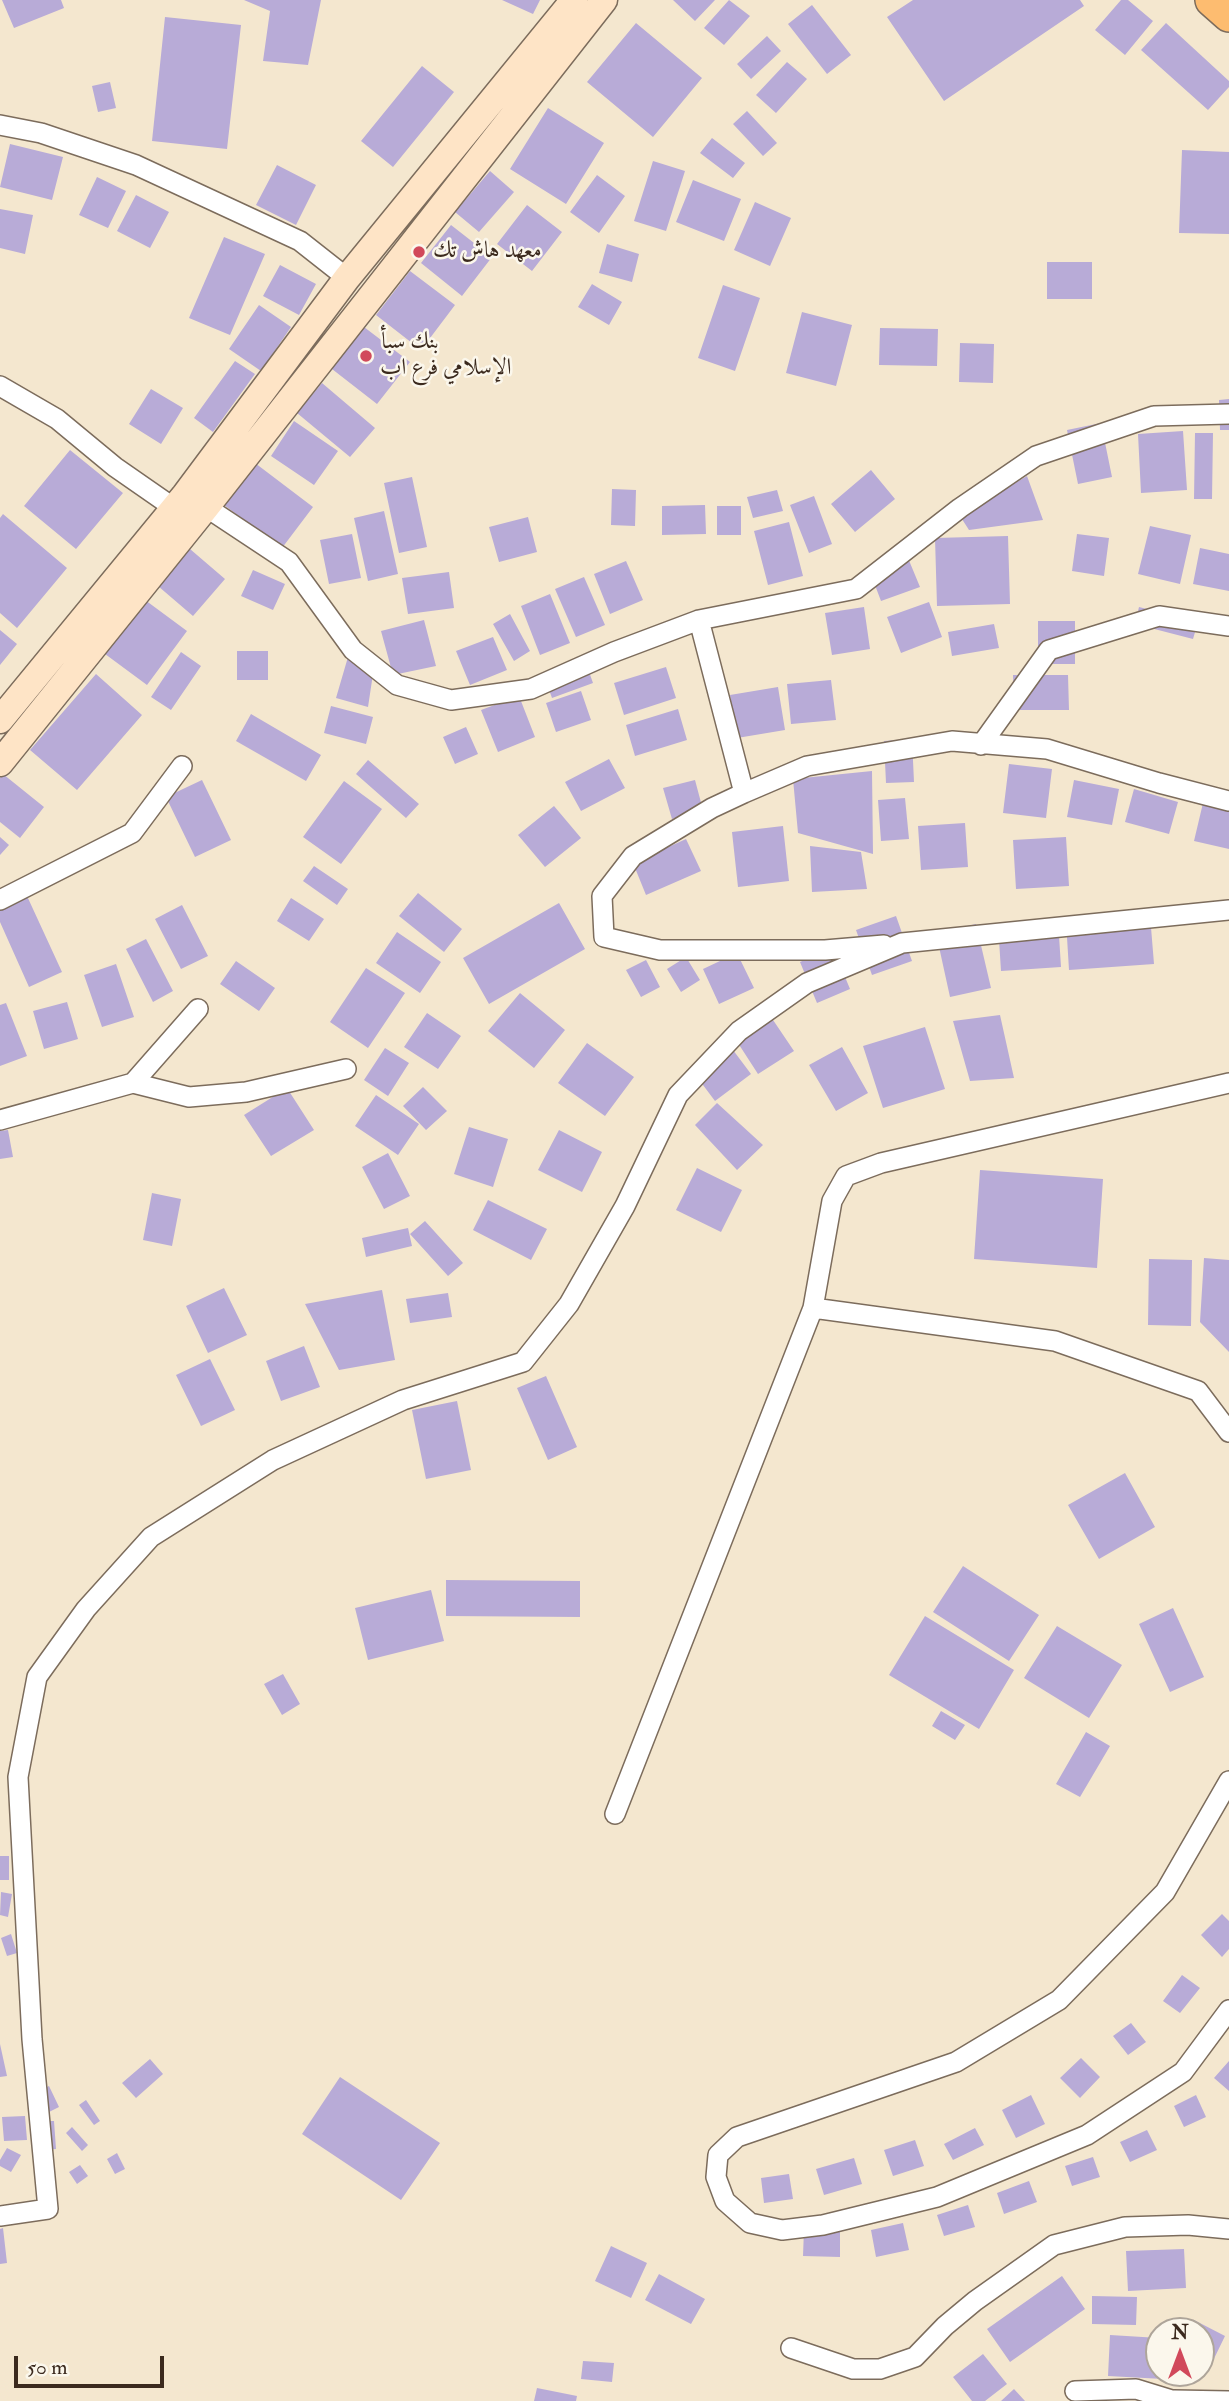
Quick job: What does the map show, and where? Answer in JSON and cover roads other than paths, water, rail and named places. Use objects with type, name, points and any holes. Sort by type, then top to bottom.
[{"type":"highway","points":[[1212,0],[1229,15]]},
{"type":"street","points":[[0,720],[174,508],[347,278],[574,0]]},
{"type":"street","points":[[0,763],[206,508],[604,0]]},
{"type":"street","points":[[0,125],[41,133],[136,165],[300,241],[347,278]]},
{"type":"street","points":[[0,386],[57,419],[115,467],[174,508]]},
{"type":"street","points":[[206,508],[289,562],[353,650],[397,685],[452,700],[531,689],[614,652],[699,620],[856,589],[960,508],[1035,456],[1154,416],[1229,414]]},
{"type":"street","points":[[981,745],[1049,650],[1159,616],[1229,626]]},
{"type":"street","points":[[699,620],[744,793]]},
{"type":"street","points":[[1229,801],[1159,783],[1047,748],[952,741],[807,766],[744,793],[712,808],[633,856],[602,897],[604,937],[660,950],[825,950],[1229,910]]},
{"type":"street","points":[[0,900],[132,833],[182,766]]},
{"type":"street","points":[[0,2216],[48,2209],[32,2039],[18,1777],[37,1677],[86,1609],[151,1537],[273,1460],[403,1400],[523,1362],[569,1304],[625,1206],[678,1095],[739,1031],[807,983],[902,943]]},
{"type":"street","points":[[133,1083],[198,1009]]},
{"type":"street","points":[[0,1121],[133,1083],[189,1097],[246,1092],[346,1069]]},
{"type":"street","points":[[615,1814],[813,1308],[832,1201],[846,1176],[881,1163],[1229,1083]]},
{"type":"street","points":[[813,1308],[1055,1341],[1198,1391],[1229,1432]]},
{"type":"street","points":[[1229,1781],[1165,1892],[1059,2000],[956,2062],[737,2137],[718,2155],[716,2177],[726,2201],[750,2223],[782,2230],[823,2225],[937,2197],[1087,2135],[1183,2072],[1229,2010]]},
{"type":"street","points":[[791,2348],[853,2369],[880,2369],[915,2357],[945,2326],[975,2301],[1054,2245],[1125,2227],[1188,2225],[1229,2229]]},
{"type":"street","points":[[1074,2391],[1136,2389],[1175,2401],[1229,2401]]},
{"type":"place","name":"معهد هاش تك","points":[[419,252]]},
{"type":"place","name":"بنك سبأ الإسلامي فرع اب","points":[[366,356]]}]
